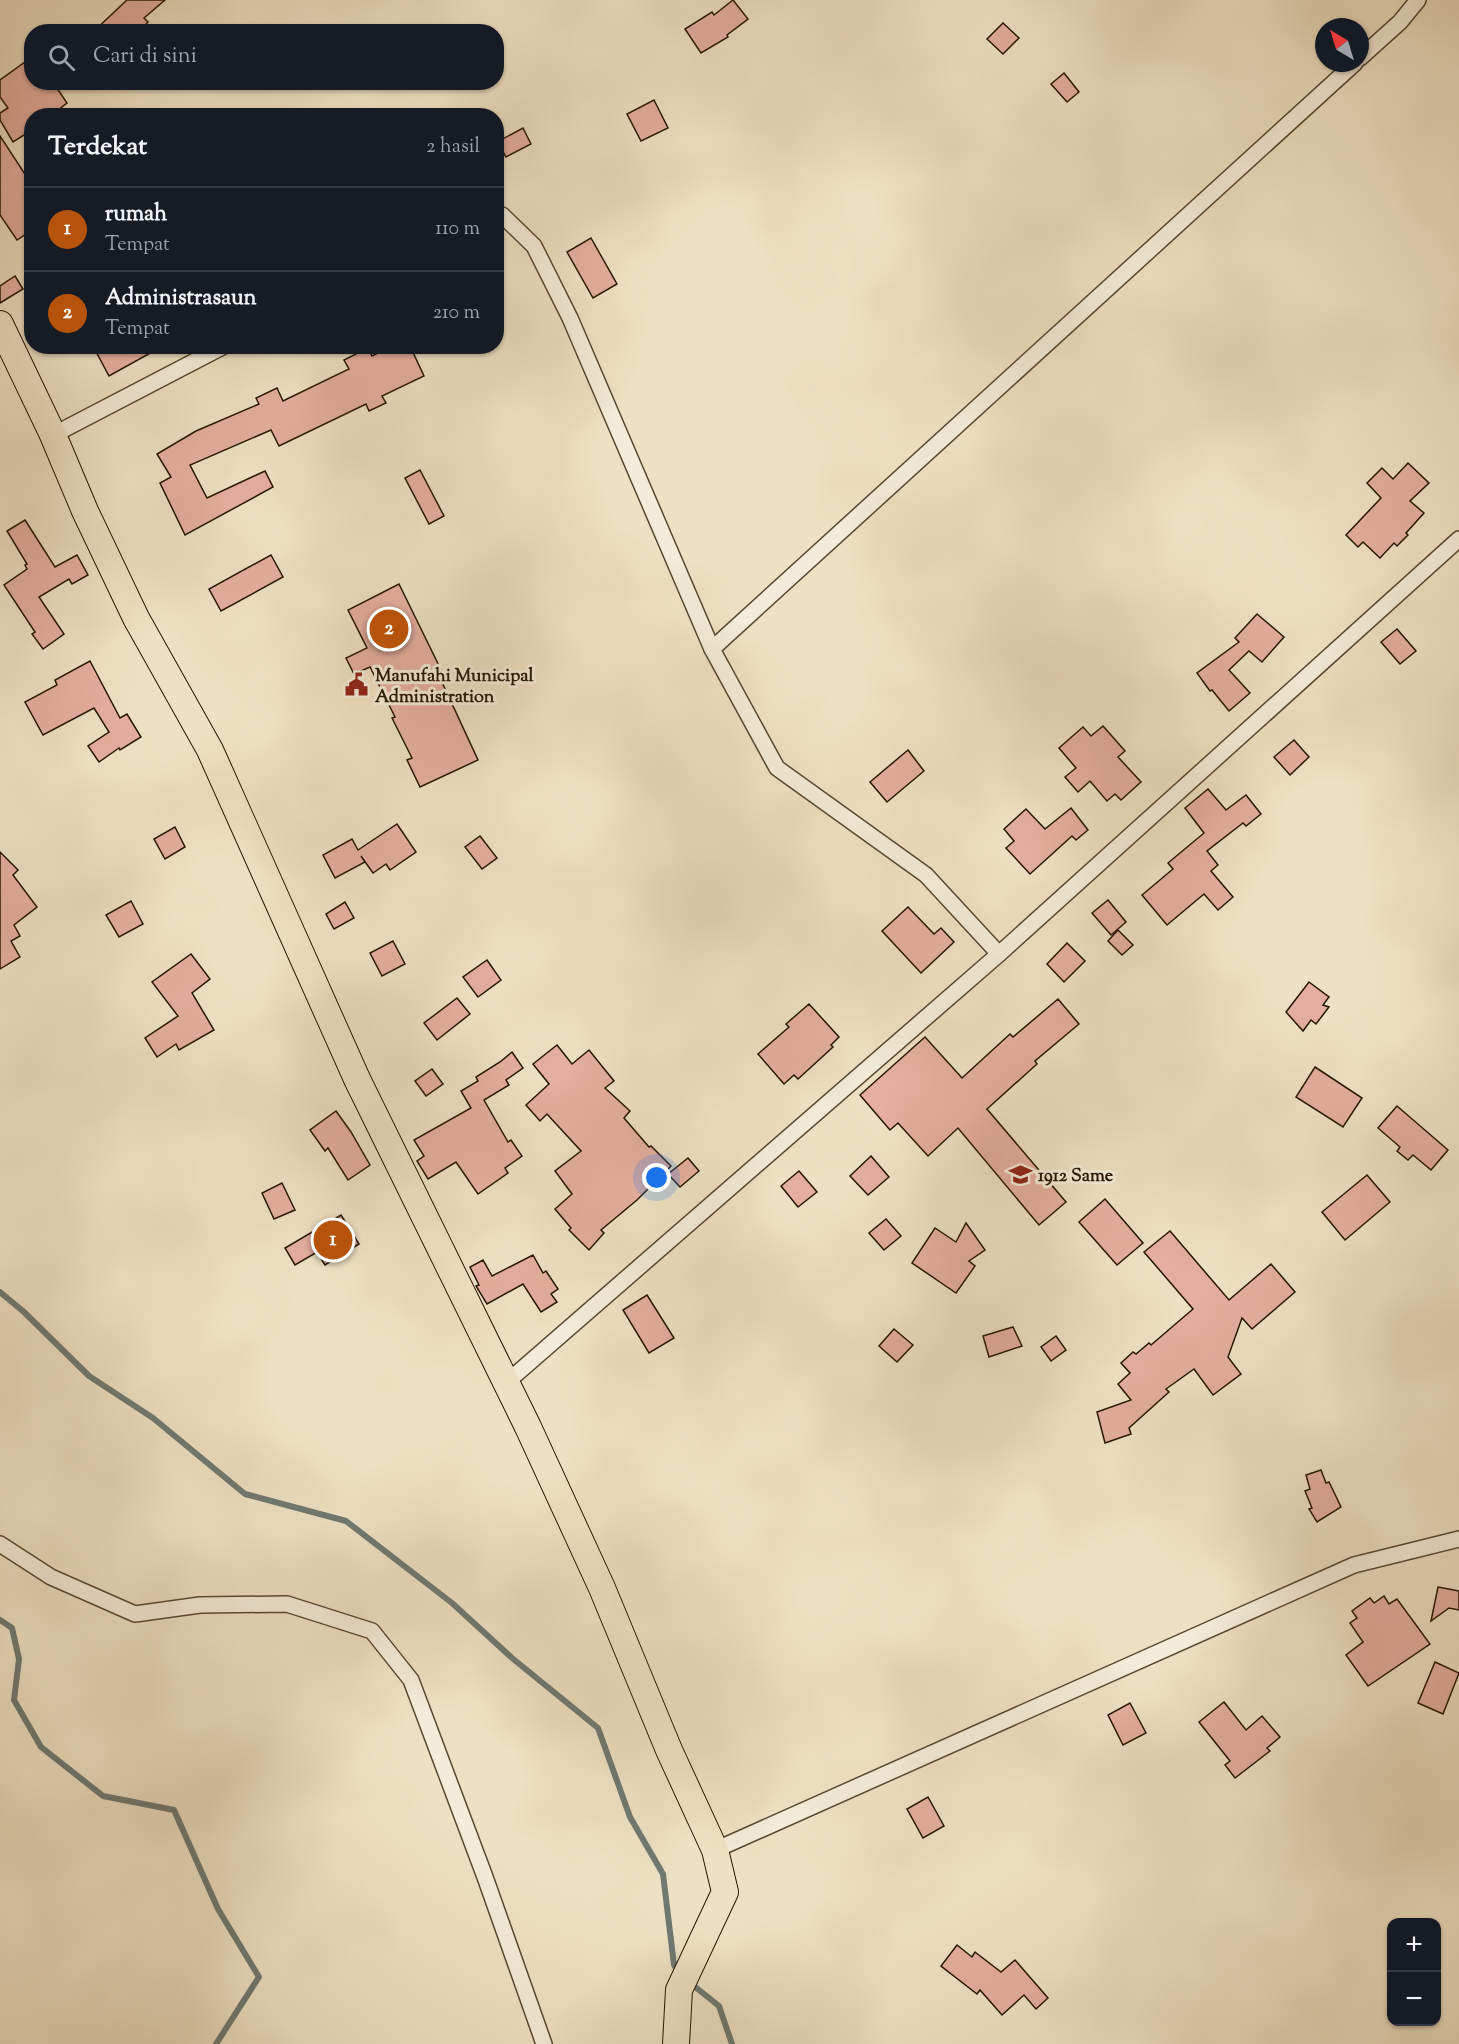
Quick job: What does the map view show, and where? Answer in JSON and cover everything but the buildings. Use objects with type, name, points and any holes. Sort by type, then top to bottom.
[{"type":"main road","points":[[0,324],[136,618],[210,750],[357,1079],[507,1382],[597,1577],[669,1750],[715,1850],[725,1892],[679,1990],[675,2044]]},
{"type":"street","points":[[1369,50],[1400,22],[1418,0]]},
{"type":"street","points":[[712,649],[1344,72]]},
{"type":"street","points":[[504,217],[534,246],[570,318],[712,649],[777,768],[926,874],[999,954]]},
{"type":"street","points":[[53,435],[209,354]]},
{"type":"street","points":[[507,1382],[999,954],[1459,539]]},
{"type":"street","points":[[715,1850],[1354,1565],[1459,1539]]},
{"type":"street","points":[[0,1544],[51,1577],[135,1614],[200,1605],[287,1604],[372,1631],[411,1680],[485,1877],[544,2044]]},
{"type":"waterway","points":[[0,1292],[24,1312],[89,1376],[153,1418],[245,1494],[346,1521],[452,1603],[512,1658],[598,1728],[630,1817],[663,1874],[674,1965],[679,1973]]},
{"type":"waterway","points":[[0,1620],[12,1628],[19,1659],[14,1700],[41,1747],[103,1796],[174,1810],[218,1909],[259,1977],[216,2044]]},
{"type":"waterway","points":[[689,1982],[719,2006],[732,2044]]},
{"type":"place","name":"Administrasaun","points":[[389,629]]},
{"type":"place","name":"Manufahi Municipal Administration","points":[[357,685]]},
{"type":"place","name":"1912 Same","points":[[1020,1175]]},
{"type":"place","name":"rumah","points":[[333,1240]]}]
